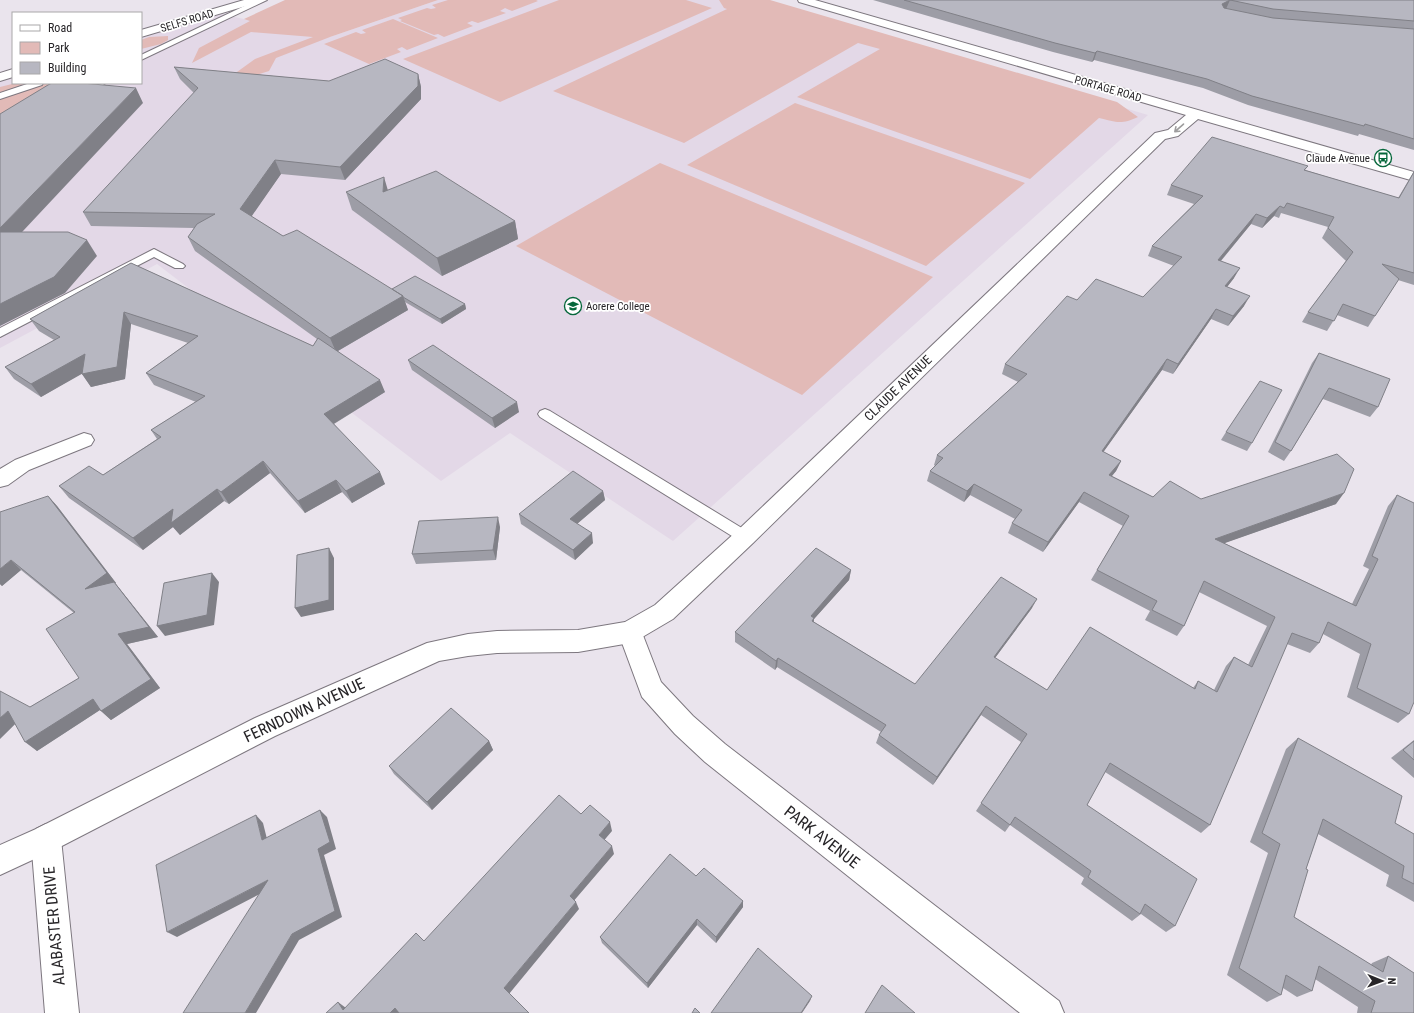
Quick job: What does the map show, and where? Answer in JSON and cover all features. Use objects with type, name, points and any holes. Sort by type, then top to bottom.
[{"type":"main road","name":"SELFS ROAD","points":[[142,34],[255,0]]},
{"type":"main road","name":"PORTAGE ROAD","points":[[803,0],[1166,120],[1195,114],[1414,177]]},
{"type":"main road","points":[[0,77],[12,73]]},
{"type":"main road","name":"CLAUDE AVENUE","points":[[630,632],[664,612],[744,537],[1166,120],[1173,133],[1195,114]]},
{"type":"main road","points":[[0,479],[22,465],[84,440]]},
{"type":"main road","name":"FERNDOWN AVENUE","points":[[0,860],[46,839],[264,727],[436,651],[468,645],[497,642],[578,641],[630,632]]},
{"type":"main road","name":"PARK AVENUE","points":[[630,632],[651,689],[684,725],[715,753],[1047,1013]]},
{"type":"main road","name":"ALABASTER DRIVE","points":[[46,839],[62,1013]]},
{"type":"lane","points":[[142,58],[263,0]]},
{"type":"lane","points":[[142,53],[160,49]]},
{"type":"lane","points":[[0,96],[37,84]]},
{"type":"lane","points":[[97,84],[109,92],[125,94]]},
{"type":"lane","points":[[0,333],[154,252],[179,266]]},
{"type":"lane","points":[[545,414],[744,537]]},
{"type":"shaded area","name":"Aorere College","points":[[438,0],[763,0],[1148,115],[673,541],[510,433],[441,481],[157,264],[0,348],[0,81],[12,77],[12,84],[142,84],[142,38],[220,14],[330,37]]},
{"type":"green space","points":[[285,0],[438,0],[330,37],[276,58],[269,71],[247,78],[230,77],[255,59],[313,37],[251,32],[192,63],[199,48],[250,21],[244,19]]},
{"type":"green space","points":[[448,0],[538,1],[512,11],[505,8],[500,11],[506,13],[478,23],[472,21],[467,23],[473,26],[444,37],[438,34],[434,35],[400,21],[402,20],[398,18],[427,8],[436,8],[432,5]]},
{"type":"green space","points":[[559,0],[686,0],[712,8],[500,102],[403,59]]},
{"type":"green space","points":[[719,0],[770,0],[1117,102],[1138,117],[1123,122],[1099,118],[1030,179],[797,97],[880,49],[858,43],[684,143],[553,91],[727,9],[724,8]]},
{"type":"green space","points":[[393,19],[438,38],[407,50],[402,47],[397,49],[401,52],[369,64],[324,44],[356,32],[361,34],[366,33],[362,30]]},
{"type":"green space","points":[[168,36],[168,40],[161,44],[142,49],[142,40],[149,37]]},
{"type":"green space","points":[[12,84],[69,84],[0,114],[0,87]]},
{"type":"green space","points":[[795,103],[1025,183],[926,266],[687,165]]},
{"type":"green space","points":[[660,163],[933,277],[802,395],[516,246]]},
{"type":"building","points":[[904,0],[1230,0],[1222,4],[1224,8],[1273,18],[1414,29],[1414,139],[1365,124],[1364,126],[1252,96],[1207,79],[1097,51],[1095,53],[1055,43]]},
{"type":"building","points":[[1230,0],[1414,0],[1414,21],[1273,9]]},
{"type":"building","points":[[385,59],[418,74],[418,86],[340,167],[275,160],[240,209],[283,236],[297,230],[403,296],[330,338],[188,237],[197,224],[215,214],[83,212],[198,88],[174,67],[329,81]]},
{"type":"building","points":[[93,84],[136,88],[0,228],[0,114],[48,85]]},
{"type":"building","points":[[1212,137],[1308,166],[1304,170],[1399,198],[1414,172],[1414,273],[1382,264],[1399,279],[1375,316],[1343,304],[1334,321],[1308,312],[1353,252],[1328,228],[1334,217],[1287,203],[1284,208],[1280,206],[1267,218],[1256,214],[1218,260],[1240,268],[1225,286],[1250,296],[1233,316],[1216,309],[1178,364],[1167,359],[1102,451],[1121,461],[1109,475],[1153,497],[1170,481],[1201,499],[1337,454],[1354,469],[1344,493],[1215,539],[1356,606],[1378,559],[1372,556],[1397,495],[1414,503],[1414,702],[1409,714],[1357,688],[1371,644],[1328,622],[1319,643],[1292,633],[1210,825],[1110,763],[1087,805],[1197,879],[1175,926],[1145,904],[1140,914],[1088,877],[1091,871],[1015,817],[1010,825],[981,803],[1027,734],[986,706],[937,777],[879,735],[886,725],[778,658],[776,661],[735,632],[816,548],[851,570],[811,616],[814,618],[812,621],[915,684],[1001,577],[1037,599],[994,657],[1047,690],[1090,627],[1195,689],[1198,681],[1217,692],[1234,657],[1252,667],[1275,617],[1204,581],[1184,626],[1152,610],[1157,601],[1097,570],[1129,516],[1084,492],[1048,542],[1012,523],[1022,510],[974,484],[967,491],[930,471],[943,458],[937,455],[1027,374],[1005,364],[1067,296],[1077,300],[1096,279],[1143,297],[1182,257],[1152,246],[1203,196],[1171,185]]},
{"type":"building","points":[[436,171],[515,221],[437,258],[346,192],[384,177],[383,192]]},
{"type":"building","points":[[0,232],[68,232],[87,240],[54,277],[0,304]]},
{"type":"building","points":[[131,263],[313,346],[318,338],[380,380],[324,414],[380,472],[346,491],[336,480],[298,501],[263,461],[221,492],[217,489],[171,523],[173,509],[133,538],[59,486],[89,466],[103,475],[161,437],[151,430],[205,396],[146,373],[198,336],[124,312],[117,367],[82,374],[85,354],[31,384],[5,367],[60,337],[30,319]]},
{"type":"building","points":[[415,276],[465,304],[440,319],[392,289]]},
{"type":"building","points":[[433,345],[517,402],[492,418],[408,360]]},
{"type":"building","points":[[1319,353],[1390,379],[1378,407],[1329,388],[1291,451],[1275,442]]},
{"type":"building","points":[[1260,381],[1282,390],[1252,443],[1226,432]]},
{"type":"building","points":[[573,471],[603,491],[570,519],[592,533],[573,550],[519,514]]},
{"type":"building","points":[[48,496],[107,573],[85,589],[114,582],[149,627],[118,634],[151,679],[101,711],[93,699],[25,742],[8,711],[0,718],[0,691],[30,707],[79,678],[46,629],[75,612],[11,560],[0,569],[0,512]]},
{"type":"building","points":[[498,517],[493,550],[412,554],[419,521]]},
{"type":"building","points":[[329,548],[329,600],[295,608],[297,555]]},
{"type":"building","points":[[212,573],[207,615],[157,626],[164,583]]},
{"type":"building","points":[[451,708],[489,741],[427,802],[389,766]]},
{"type":"building","points":[[1298,738],[1402,796],[1395,823],[1414,834],[1414,884],[1402,878],[1404,866],[1323,819],[1306,869],[1308,870],[1294,917],[1383,972],[1388,956],[1414,973],[1414,1013],[1371,1013],[1375,1001],[1319,966],[1312,991],[1286,975],[1281,995],[1239,968],[1280,844],[1262,833]]},
{"type":"building","points":[[1414,741],[1414,760],[1403,750]]},
{"type":"building","points":[[559,795],[581,814],[590,805],[610,822],[599,835],[612,846],[570,896],[576,902],[504,988],[529,1013],[399,1013],[395,1008],[390,1013],[326,1013],[338,1002],[343,1010],[416,933],[424,941]]},
{"type":"building","points":[[320,810],[330,842],[318,849],[335,911],[292,934],[245,1013],[183,1013],[268,880],[167,932],[156,865],[256,815],[262,840]]},
{"type":"building","points":[[670,854],[696,876],[704,868],[743,901],[716,937],[697,919],[647,983],[600,937]]},
{"type":"building","points":[[758,948],[812,996],[801,1013],[711,1013]]},
{"type":"building","points":[[882,985],[915,1013],[865,1013]]},
{"type":"building","points":[[695,1008],[700,1013],[692,1013]]},
{"type":"place","name":"Claude Avenue","points":[[1383,158]]},
{"type":"place","name":"Aorere College","points":[[573,306]]}]
